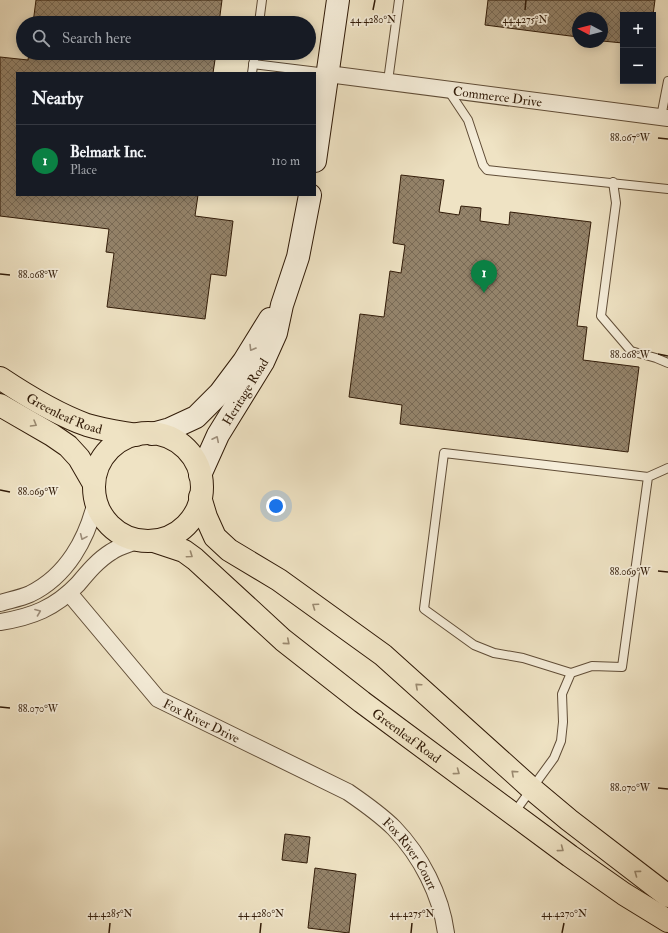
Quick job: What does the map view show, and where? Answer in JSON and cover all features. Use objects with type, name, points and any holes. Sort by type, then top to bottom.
[{"type":"main road","points":[[316,154],[338,0]]},
{"type":"main road","name":"Heritage Road","points":[[200,475],[218,435],[263,362],[276,333],[282,305],[298,257],[310,196]]},
{"type":"main road","name":"Heritage Road","points":[[144,434],[170,429],[196,417],[220,393],[244,361],[267,322],[282,305]]},
{"type":"main road","name":"Greenleaf Road","points":[[0,378],[31,398],[65,416],[101,429],[144,434]]},
{"type":"main road","name":"Greenleaf Road","points":[[0,405],[68,446],[78,458],[95,492]]},
{"type":"main road","points":[[144,434],[169,438],[183,447],[194,460],[200,475],[201,490],[196,511],[187,524],[169,537],[147,540],[125,536],[113,528],[103,516],[95,492],[98,467],[107,453],[120,441],[144,434]]},
{"type":"main road","points":[[200,497],[206,517],[215,536],[229,550],[278,580],[383,655],[532,789],[668,896]]},
{"type":"main road","name":"Greenleaf Road","points":[[147,540],[184,551],[195,559],[283,640],[362,702],[570,856],[618,889],[668,920]]},
{"type":"street","name":"Commerce Drive","points":[[328,74],[665,118]]},
{"type":"street","points":[[0,603],[30,594],[49,582],[68,565],[82,542],[92,518],[95,492]]},
{"type":"street","points":[[0,622],[40,612],[56,603],[69,593],[96,563],[112,551],[147,540]]},
{"type":"street","name":"Fox River Drive","points":[[69,593],[158,699],[348,792]]},
{"type":"street","name":"Fox River Court","points":[[348,792],[374,810],[394,828],[414,852],[428,875],[438,900],[446,933]]},
{"type":"lane","points":[[260,16],[262,0]]},
{"type":"lane","points":[[388,81],[399,0]]},
{"type":"lane","points":[[252,72],[254,60]]},
{"type":"lane","points":[[253,64],[313,72]]},
{"type":"lane","points":[[316,72],[328,74]]},
{"type":"lane","points":[[665,118],[668,82]]},
{"type":"lane","points":[[448,89],[468,120],[483,166],[486,170],[613,182],[668,189]]},
{"type":"lane","points":[[613,182],[616,203],[601,316],[631,351],[668,363]]},
{"type":"lane","points":[[648,477],[622,668],[592,666],[571,673],[523,658],[494,653],[474,645],[424,609],[444,453],[648,477],[668,468]]},
{"type":"lane","points":[[513,813],[554,758],[561,741],[563,722],[562,694],[571,673]]},
{"type":"building","points":[[36,0],[222,0],[220,16],[34,16]]},
{"type":"building","points":[[488,0],[655,0],[653,12],[620,12],[620,43],[608,42],[608,12],[572,12],[572,36],[485,25]]},
{"type":"building","points":[[0,57],[16,59],[16,60],[215,60],[213,72],[16,72],[16,196],[198,196],[195,216],[233,221],[226,276],[211,274],[205,319],[107,307],[114,253],[106,252],[109,229],[0,216]]},
{"type":"building","points":[[401,175],[444,180],[439,212],[459,215],[461,206],[481,208],[480,221],[509,225],[510,212],[591,222],[577,326],[587,327],[583,360],[639,367],[628,452],[400,424],[402,405],[349,397],[360,314],[384,317],[390,271],[401,273],[405,245],[393,243]]},
{"type":"building","points":[[285,834],[310,837],[307,863],[282,860]]},
{"type":"building","points":[[315,868],[356,874],[349,933],[308,928]]},
{"type":"place","name":"Belmark Inc.","points":[[484,293]]}]
